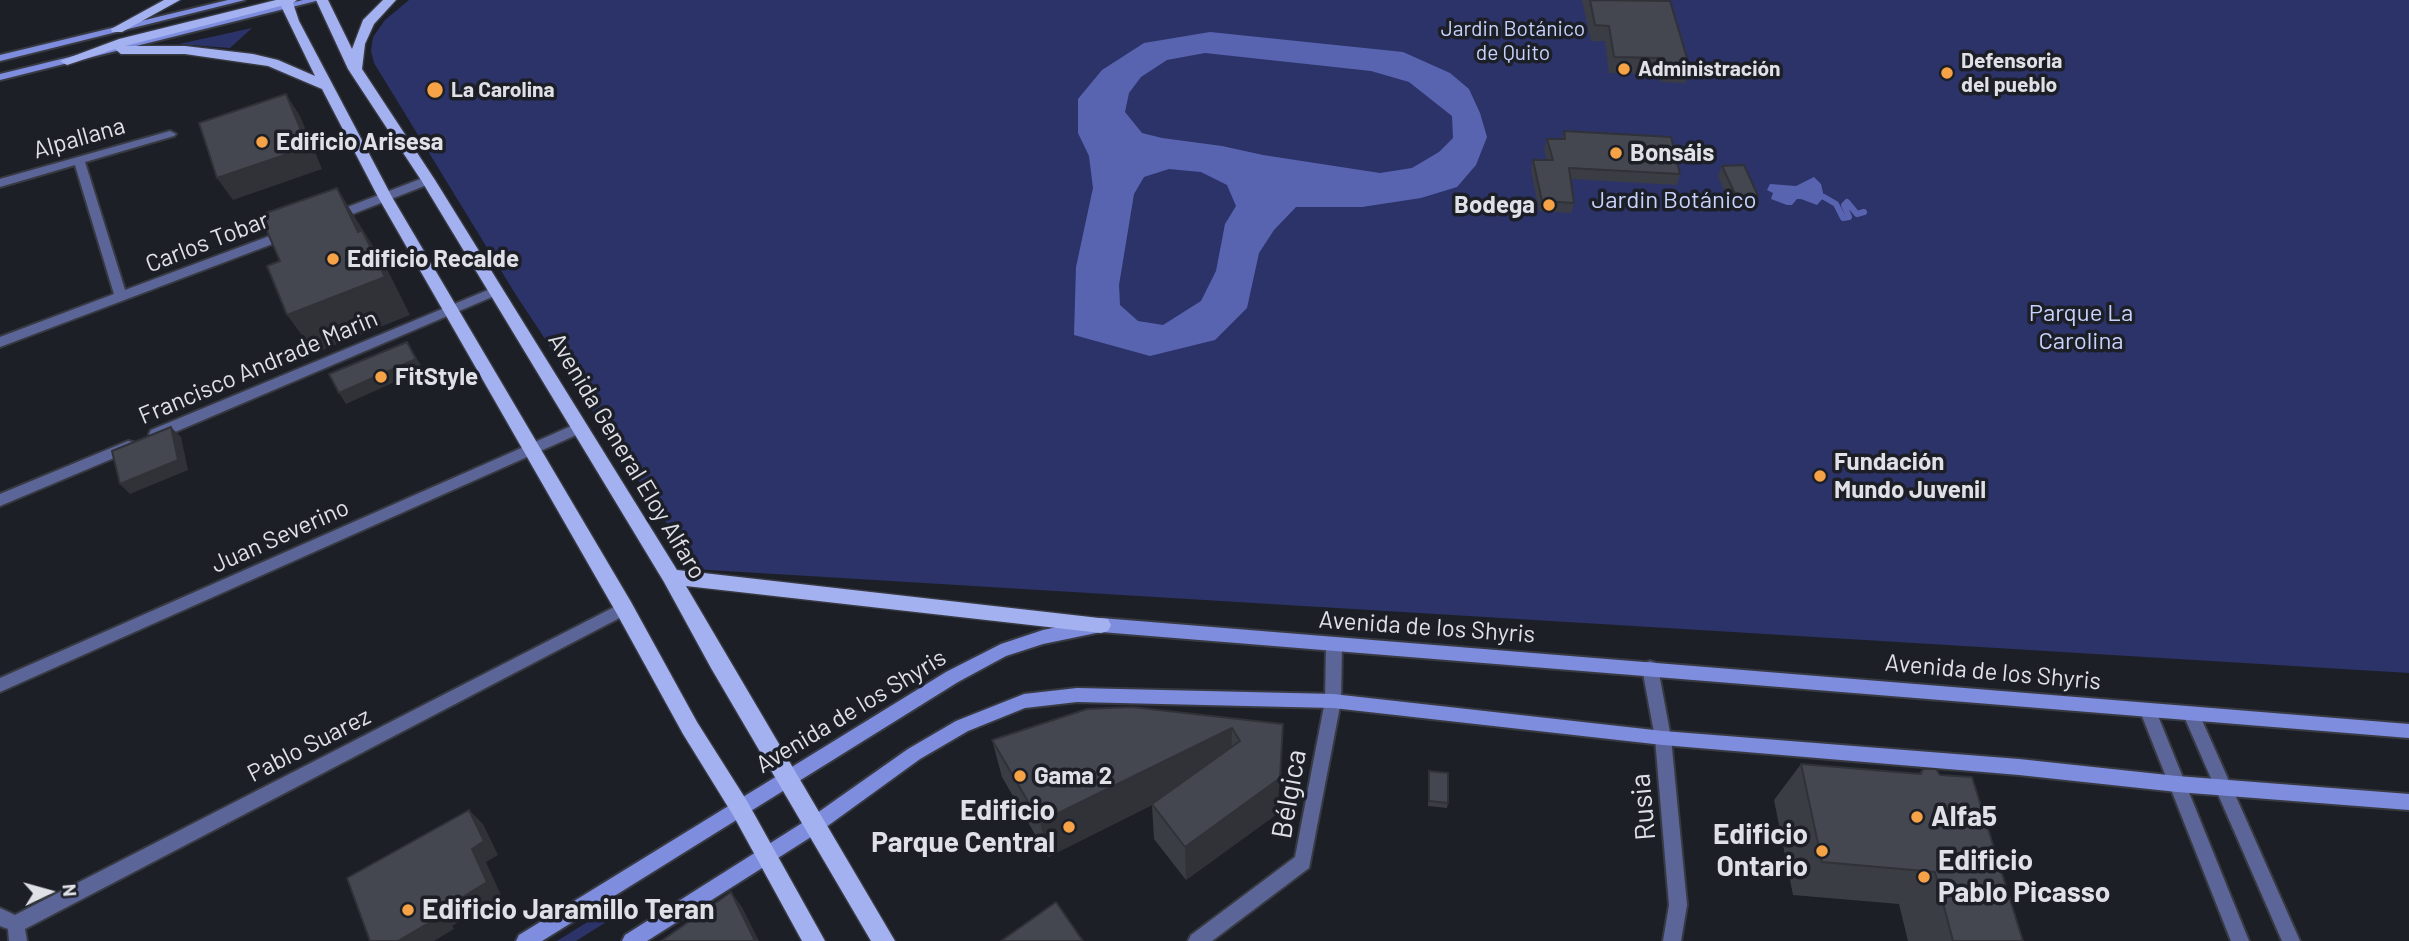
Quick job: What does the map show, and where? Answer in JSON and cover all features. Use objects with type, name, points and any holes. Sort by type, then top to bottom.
[{"type":"main road","points":[[117,29],[174,0]]},
{"type":"main road","points":[[0,58],[240,0]]},
{"type":"main road","points":[[67,61],[124,42],[287,2],[315,0]]},
{"type":"main road","name":"Avenida General Eloy Alfaro","points":[[321,0],[355,69],[428,180],[671,577],[884,941]]},
{"type":"main road","points":[[355,69],[359,44],[368,23],[390,0]]},
{"type":"main road","points":[[0,77],[114,50],[287,2]]},
{"type":"main road","points":[[287,2],[385,197],[624,608],[690,728],[740,807],[814,941]]},
{"type":"main road","points":[[114,50],[185,50],[253,58],[282,66],[329,87]]},
{"type":"main road","points":[[671,577],[1101,625]]},
{"type":"main road","name":"Avenida de los Shyris","points":[[525,941],[952,677],[1001,651],[1043,637],[1101,625],[1334,646],[1650,668],[2409,731]]},
{"type":"main road","points":[[631,941],[816,824],[914,754],[962,726],[1024,701],[1100,695],[1333,701],[1663,738],[2409,802]]},
{"type":"street","name":"Alpallana","points":[[0,183],[170,134]]},
{"type":"street","points":[[79,161],[121,296]]},
{"type":"street","points":[[327,219],[428,180]]},
{"type":"street","name":"Carlos Tobar","points":[[0,342],[302,228]]},
{"type":"street","name":"Francisco Andrade Marin","points":[[0,500],[495,291]]},
{"type":"street","name":"Juan Severino","points":[[0,685],[578,428]]},
{"type":"street","name":"Pablo Suarez","points":[[12,927],[624,608]]},
{"type":"street","name":"Bélgica","points":[[1197,941],[1303,862],[1333,701],[1334,646]]},
{"type":"street","name":"Rusia","points":[[1650,668],[1663,738],[1678,905],[1672,941]]},
{"type":"street","points":[[2148,711],[2240,941]]},
{"type":"street","points":[[2191,714],[2291,941]]},
{"type":"green space","name":"Parque La Carolina","points":[[409,0],[2409,0],[2409,673],[693,569],[675,536],[516,295],[374,63],[371,51],[373,37],[385,20]]},
{"type":"green space","points":[[252,28],[230,48],[179,44]]},
{"type":"green space","points":[[615,905],[619,914],[576,941],[557,941]]},
{"type":"shaded area","points":[[1210,32],[1403,52],[1450,73],[1469,89],[1487,137],[1476,165],[1457,187],[1421,198],[1362,207],[1296,207],[1274,230],[1259,253],[1247,308],[1215,340],[1150,356],[1074,335],[1076,267],[1093,188],[1089,156],[1078,133],[1078,99],[1102,70],[1144,43]],"holes":[[[1205,53],[1371,71],[1409,82],[1452,116],[1453,138],[1439,152],[1412,168],[1380,173],[1142,133],[1125,112],[1129,93],[1141,77],[1167,60]],[[1169,169],[1201,172],[1227,185],[1236,206],[1225,224],[1216,271],[1201,301],[1163,325],[1138,321],[1120,305],[1119,285],[1134,194],[1144,177]]]},
{"type":"shaded area","points":[[1814,177],[1821,184],[1824,197],[1817,205],[1797,199],[1792,205],[1787,205],[1771,199],[1773,193],[1767,190],[1770,184],[1796,186]]},
{"type":"building","points":[[1590,0],[1670,1],[1690,68],[1666,67],[1664,58],[1614,57],[1609,26],[1595,25]]},
{"type":"building","points":[[286,94],[308,147],[217,178],[199,123]]},
{"type":"building","points":[[1564,131],[1671,137],[1680,174],[1569,168],[1574,203],[1542,201],[1533,160],[1553,160],[1547,139],[1565,139]]},
{"type":"building","points":[[1744,165],[1758,196],[1736,196],[1722,166]]},
{"type":"building","points":[[337,188],[358,232],[362,230],[385,277],[287,315],[267,266],[280,261],[260,215]]},
{"type":"building","points":[[407,342],[416,359],[339,393],[329,374]]},
{"type":"building","points":[[171,427],[178,460],[120,484],[112,451]]},
{"type":"building","points":[[1132,707],[1283,724],[1280,778],[1185,847],[1152,804],[1240,741],[1232,728],[1040,822],[992,740],[1087,709]]},
{"type":"building","points":[[1801,764],[1921,774],[1923,769],[1936,769],[1940,775],[1972,777],[2023,941],[1953,941],[1935,872],[1822,862]]},
{"type":"building","points":[[1429,771],[1448,773],[1448,803],[1429,801]]},
{"type":"building","points":[[469,810],[484,841],[472,849],[487,882],[437,913],[439,917],[398,941],[370,941],[347,878]]},
{"type":"building","points":[[731,892],[755,941],[661,941]]},
{"type":"building","points":[[1056,902],[1083,941],[1001,941]]},
{"type":"waterway","points":[[1824,197],[1836,204],[1843,218],[1849,217],[1844,205],[1847,202],[1857,214],[1864,212]]},
{"type":"place","name":"Administración","points":[[1624,69]]},
{"type":"place","name":"Defensoria del pueblo","points":[[1947,73]]},
{"type":"place","name":"La Carolina","points":[[435,90]]},
{"type":"place","name":"Edificio Arisesa","points":[[262,142]]},
{"type":"place","name":"Bonsáis","points":[[1616,153]]},
{"type":"place","name":"Bodega","points":[[1549,205]]},
{"type":"place","name":"Edificio Recalde","points":[[333,259]]},
{"type":"place","name":"FitStyle","points":[[381,377]]},
{"type":"place","name":"Fundación Mundo Juvenil","points":[[1820,476]]},
{"type":"place","name":"Gama 2","points":[[1020,776]]},
{"type":"place","name":"Alfa5","points":[[1917,817]]},
{"type":"place","name":"Edificio Parque Central","points":[[1069,827]]},
{"type":"place","name":"Edificio Ontario","points":[[1822,851]]},
{"type":"place","name":"Edificio Pablo Picasso","points":[[1924,877]]},
{"type":"place","name":"Edificio Jaramillo Teran","points":[[408,910]]},
{"type":"park label","name":"Jardin Botánico de Quito","points":[[1513,41]]},
{"type":"park label","name":"Jardin Botánico","points":[[1674,200]]}]
